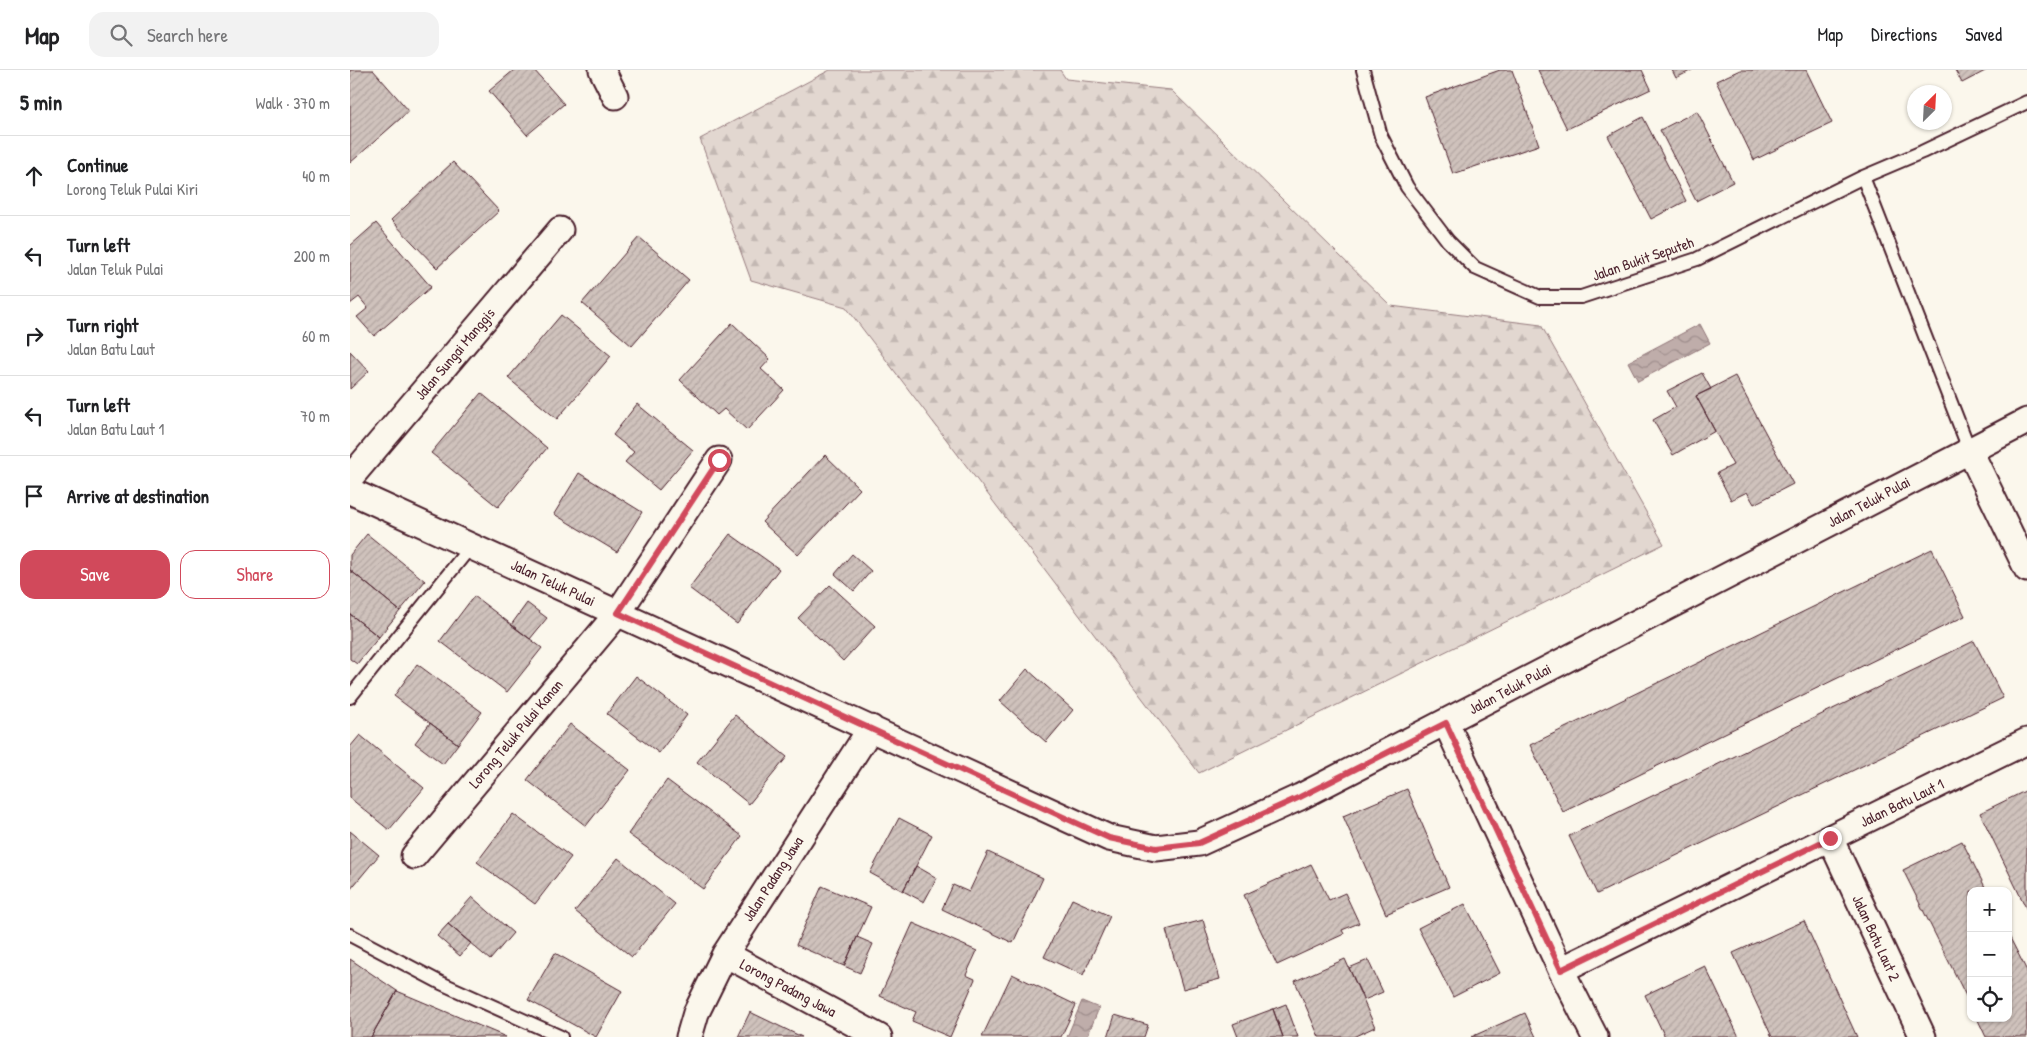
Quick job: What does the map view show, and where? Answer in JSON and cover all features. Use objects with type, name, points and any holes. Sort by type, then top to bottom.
[{"type":"street","points":[[602,70],[615,96]]},
{"type":"street","name":"Jalan Sungai Manggis","points":[[350,478],[560,230]]},
{"type":"street","name":"Jalan Teluk Pulai","points":[[350,490],[1109,838],[1156,848],[1199,843],[1300,797],[1446,723],[2027,420]]},
{"type":"street","points":[[1969,449],[2027,569]]},
{"type":"street","name":"Lorong Teluk Pulai Kanan","points":[[414,856],[618,613],[719,460]]},
{"type":"street","points":[[1446,723],[1561,970],[1595,1037]]},
{"type":"street","name":"Jalan Padang Jawa","points":[[690,1037],[696,1013],[724,954],[872,728]]},
{"type":"street","name":"Jalan Batu Laut 1","points":[[1561,970],[2027,741]]},
{"type":"street","name":"Jalan Batu Laut 2","points":[[1830,838],[1923,1037]]},
{"type":"street","name":"Lorong Padang Jawa","points":[[724,954],[879,1037]]},
{"type":"lane","name":"Jalan Bukit Seputeh","points":[[1363,70],[1380,136],[1407,187],[1448,241],[1475,268],[1540,298],[1581,297],[1697,259],[1863,177],[1922,152],[2027,102]]},
{"type":"lane","points":[[1863,177],[1969,449]]},
{"type":"lane","points":[[350,696],[472,546]]},
{"type":"lane","points":[[350,935],[442,983],[561,1037]]},
{"type":"green space","points":[[830,70],[1060,70],[1066,79],[1171,90],[1391,306],[1541,325],[1664,544],[1199,773],[846,307],[751,280],[700,139]]},
{"type":"water","points":[[1700,324],[1710,343],[1638,381],[1628,362]]},
{"type":"water","points":[[1082,1001],[1099,1008],[1087,1037],[1067,1037]]},
{"type":"building","points":[[350,70],[373,70],[409,111],[350,163]]},
{"type":"building","points":[[514,70],[534,70],[564,104],[527,135],[489,91]]},
{"type":"building","points":[[1500,70],[1512,70],[1539,145],[1453,174],[1425,97]]},
{"type":"building","points":[[1538,70],[1642,70],[1651,89],[1567,129]]},
{"type":"building","points":[[1672,70],[1692,70],[1676,78]]},
{"type":"building","points":[[1740,70],[1806,70],[1832,123],[1754,160],[1716,81]]},
{"type":"building","points":[[1955,70],[1987,70],[1962,83]]},
{"type":"building","points":[[1697,111],[1733,182],[1696,201],[1660,130]]},
{"type":"building","points":[[1643,117],[1686,201],[1651,219],[1608,136]]},
{"type":"building","points":[[453,162],[499,211],[437,268],[391,220]]},
{"type":"building","points":[[376,223],[431,287],[374,336],[357,317],[368,308],[359,297],[350,304],[350,246]]},
{"type":"building","points":[[639,237],[689,280],[632,346],[582,303]]},
{"type":"building","points":[[561,315],[611,356],[557,419],[508,378]]},
{"type":"building","points":[[732,323],[770,359],[761,369],[784,390],[747,430],[724,409],[717,415],[680,380]]},
{"type":"building","points":[[350,351],[369,371],[350,389]]},
{"type":"building","points":[[1702,373],[1711,389],[1696,396],[1715,431],[1673,455],[1653,420],[1676,407],[1667,391]]},
{"type":"building","points":[[1735,376],[1793,484],[1754,504],[1747,492],[1731,500],[1717,473],[1733,465],[1696,396]]},
{"type":"building","points":[[481,393],[547,448],[498,507],[431,453]]},
{"type":"building","points":[[637,404],[693,450],[659,490],[625,462],[634,452],[613,435]]},
{"type":"building","points":[[825,455],[860,489],[798,555],[762,522]]},
{"type":"building","points":[[579,473],[642,512],[617,552],[554,514]]},
{"type":"building","points":[[367,534],[425,581],[400,611],[350,570],[350,555]]},
{"type":"building","points":[[730,534],[779,569],[737,624],[689,588]]},
{"type":"building","points":[[1932,549],[1965,616],[1563,812],[1530,745]]},
{"type":"building","points":[[852,554],[871,571],[854,591],[835,574]]},
{"type":"building","points":[[350,570],[400,611],[379,637],[350,614]]},
{"type":"building","points":[[830,585],[875,626],[843,661],[798,618]]},
{"type":"building","points":[[474,596],[542,648],[507,692],[440,641]]},
{"type":"building","points":[[527,603],[547,618],[530,639],[511,625]]},
{"type":"building","points":[[350,614],[379,637],[357,664],[350,659]]},
{"type":"building","points":[[1974,641],[2003,698],[1597,894],[1569,836]]},
{"type":"building","points":[[417,664],[482,712],[458,744],[394,696]]},
{"type":"building","points":[[1027,669],[1073,710],[1046,742],[1000,701]]},
{"type":"building","points":[[636,676],[687,715],[659,753],[607,714]]},
{"type":"building","points":[[735,715],[787,757],[749,804],[697,762]]},
{"type":"building","points":[[430,723],[458,744],[443,764],[415,743]]},
{"type":"building","points":[[570,724],[630,770],[586,826],[527,780]]},
{"type":"building","points":[[360,735],[424,788],[389,830],[350,798],[350,747]]},
{"type":"building","points":[[667,780],[742,836],[703,889],[628,834]]},
{"type":"building","points":[[1407,789],[1449,887],[1386,914],[1343,816]]},
{"type":"building","points":[[2027,790],[2027,910],[1980,813]]},
{"type":"building","points":[[513,814],[571,857],[535,904],[477,862]]},
{"type":"building","points":[[899,818],[932,835],[903,891],[870,873]]},
{"type":"building","points":[[350,831],[379,855],[350,890]]},
{"type":"building","points":[[1962,841],[1985,887],[1967,887],[1967,998],[1903,870]]},
{"type":"building","points":[[988,852],[1043,878],[1013,943],[942,909],[953,885],[969,892]]},
{"type":"building","points":[[618,858],[675,904],[632,957],[575,911]]},
{"type":"building","points":[[1311,864],[1329,900],[1345,893],[1359,923],[1342,930],[1344,934],[1277,965],[1244,895]]},
{"type":"building","points":[[916,866],[937,878],[924,902],[903,891]]},
{"type":"building","points":[[822,886],[871,907],[844,966],[796,945]]},
{"type":"building","points":[[472,897],[513,933],[490,960],[448,924]]},
{"type":"building","points":[[1072,899],[1110,916],[1083,975],[1044,957]]},
{"type":"building","points":[[1465,904],[1500,973],[1453,997],[1418,928]]},
{"type":"building","points":[[1203,920],[1220,979],[1183,989],[1166,930]]},
{"type":"building","points":[[1804,921],[1857,1037],[1772,1037],[1733,953]]},
{"type":"building","points":[[913,923],[977,951],[966,975],[975,979],[950,1037],[912,1021],[916,1012],[880,996]]},
{"type":"building","points":[[448,924],[471,943],[460,956],[437,936]]},
{"type":"building","points":[[857,937],[873,944],[860,973],[844,966]]},
{"type":"building","points":[[2012,942],[2027,971],[2027,1037],[1986,1037],[1979,1022],[2012,1022]]},
{"type":"building","points":[[555,953],[622,991],[596,1037],[528,1000]]},
{"type":"building","points":[[350,959],[397,991],[371,1037],[350,1037]]},
{"type":"building","points":[[1345,959],[1375,1027],[1353,1037],[1319,1037],[1295,981]]},
{"type":"building","points":[[1368,960],[1383,992],[1364,1000],[1349,968]]},
{"type":"building","points":[[1705,966],[1739,1037],[1665,1037],[1645,995]]},
{"type":"building","points":[[1012,974],[1076,1005],[1061,1037],[982,1037]]},
{"type":"building","points":[[397,991],[506,1037],[371,1037]]},
{"type":"building","points":[[1286,1004],[1298,1037],[1283,1037],[1273,1009]]},
{"type":"building","points":[[1273,1009],[1283,1037],[1238,1037],[1233,1024]]},
{"type":"building","points":[[750,1012],[802,1037],[738,1037]]},
{"type":"building","points":[[1525,1013],[1536,1037],[1471,1037]]},
{"type":"building","points":[[1115,1015],[1148,1025],[1144,1037],[1108,1037]]},
{"type":"route","points":[[719,460],[618,613],[1109,838],[1156,848],[1199,843],[1300,797],[1446,723],[1561,970],[1830,838]]}]
